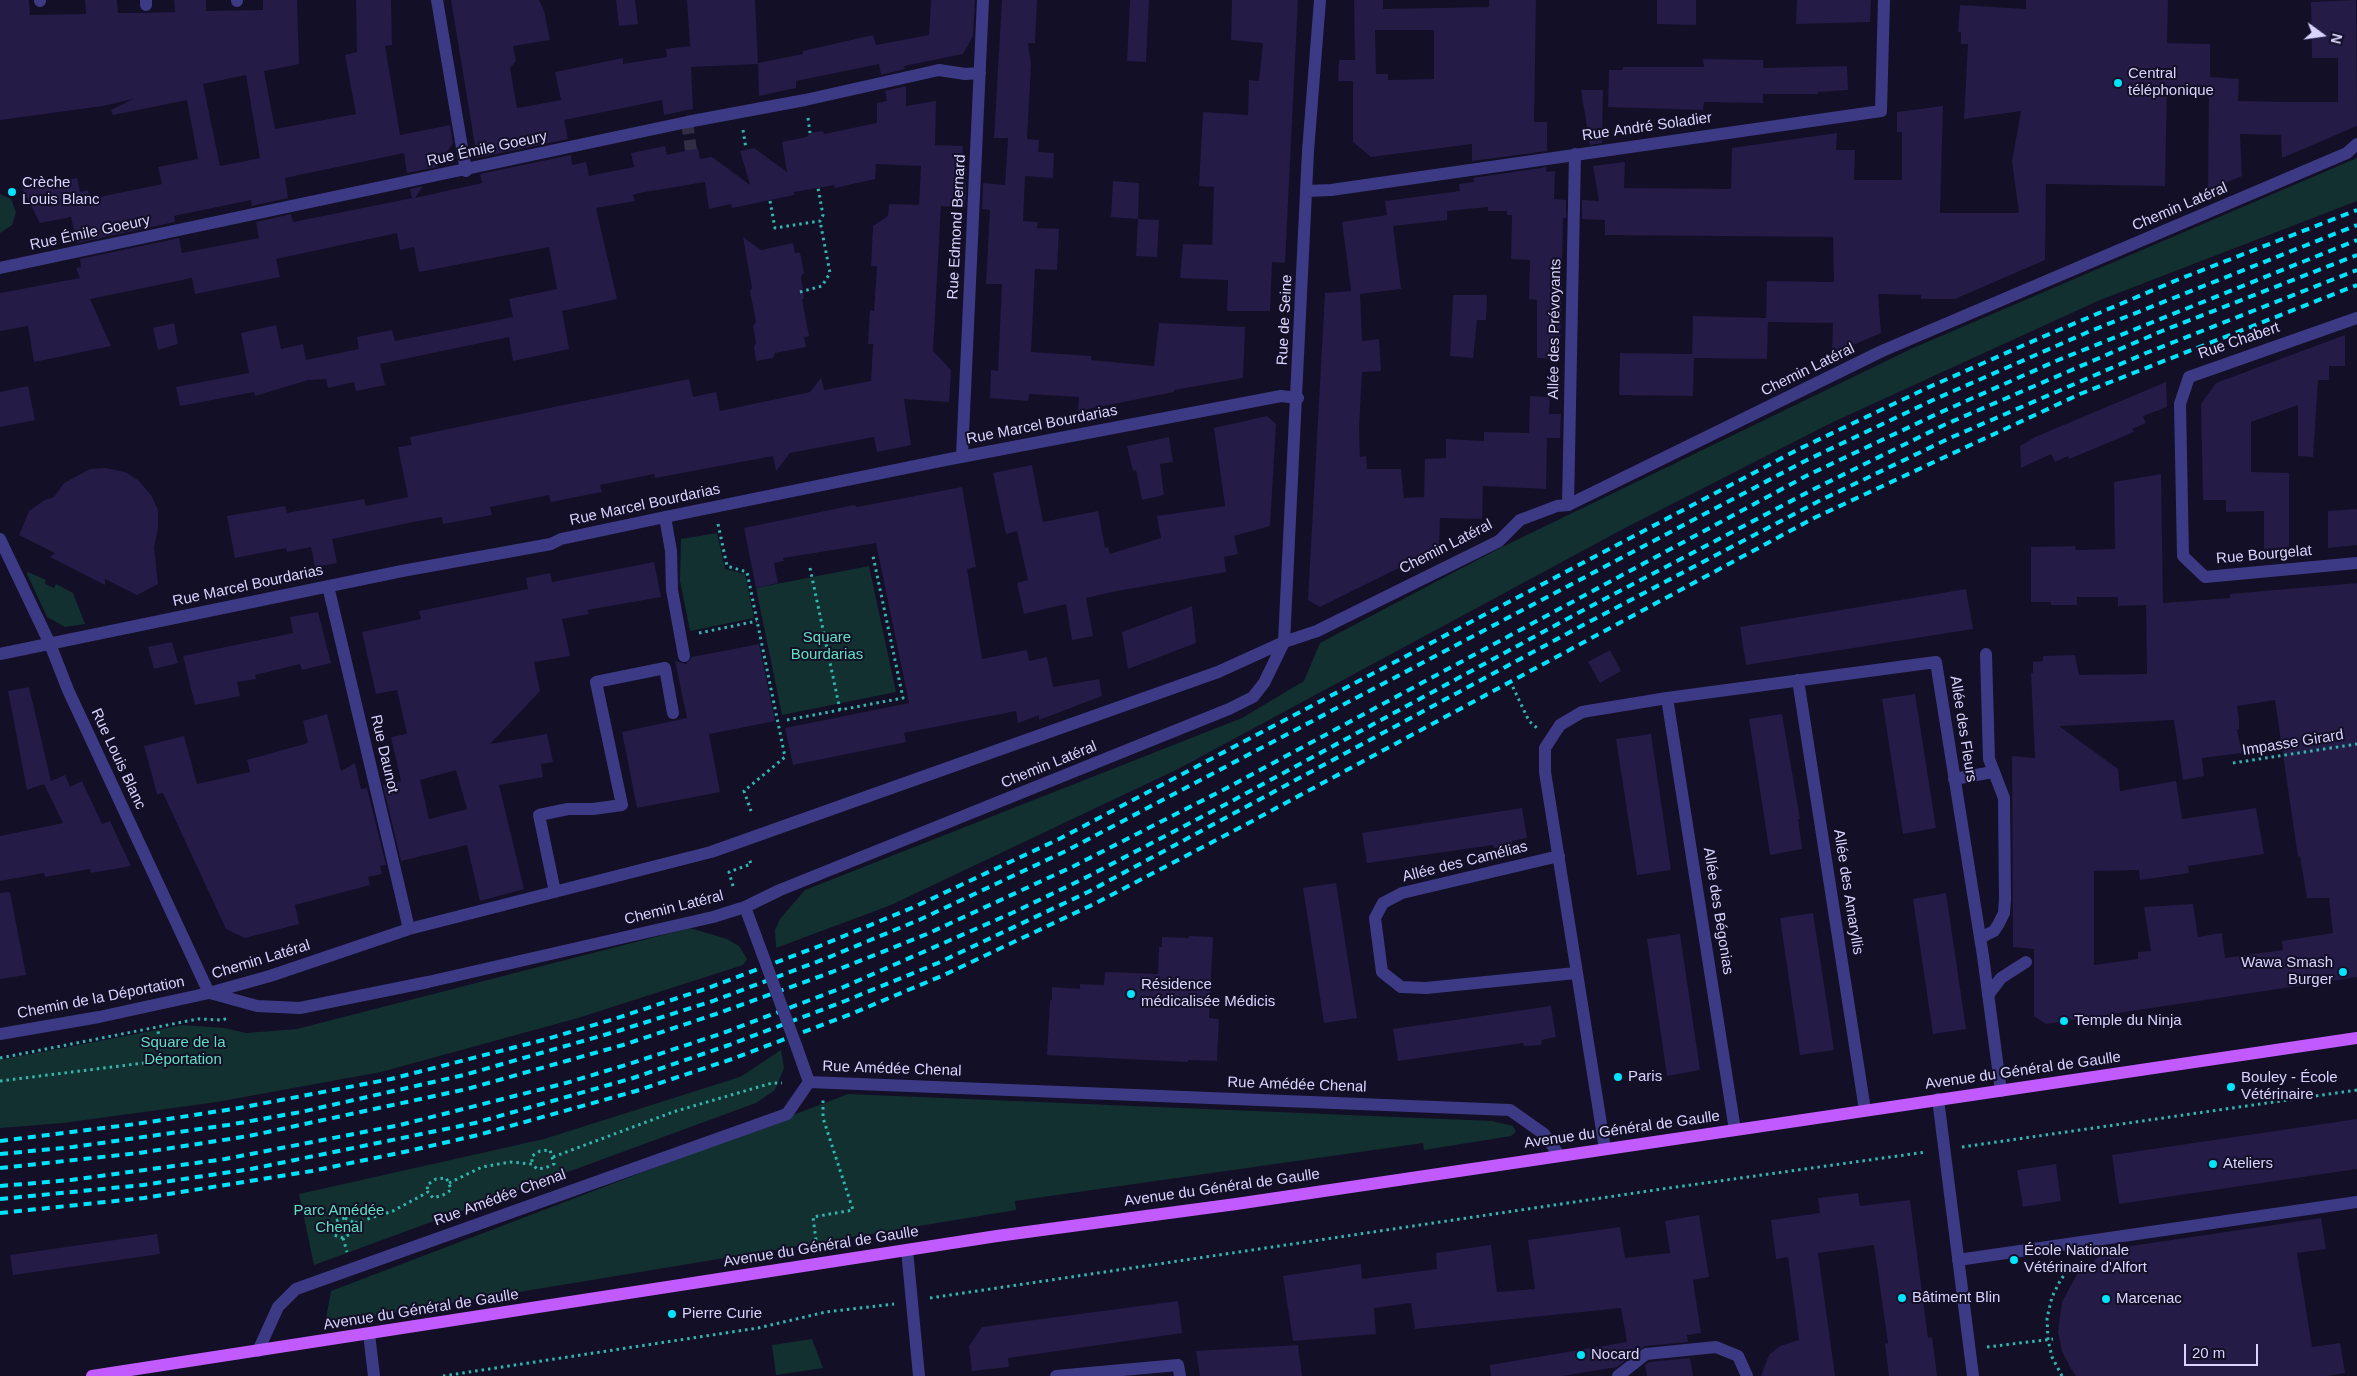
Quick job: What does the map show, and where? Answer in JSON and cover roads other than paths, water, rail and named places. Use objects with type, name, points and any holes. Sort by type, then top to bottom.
[{"type":"main road","name":"Avenue du Général de Gaulle","points":[[92,1376],[258,1352],[907,1250],[2357,1038]]},
{"type":"street","points":[[437,0],[466,170]]},
{"type":"street","name":"Rue Edmond Bernard","points":[[962,456],[983,0]]},
{"type":"street","name":"Rue de Seine","points":[[1284,642],[1298,398],[1307,191],[1320,0]]},
{"type":"street","name":"Rue André Soladier","points":[[1307,191],[1331,190],[1881,111],[1884,0]]},
{"type":"street","name":"Rue Émile Goeury","points":[[0,268],[686,122],[805,100],[939,70],[965,74],[980,73]]},
{"type":"street","name":"Chemin Latéral","points":[[209,993],[270,976],[409,929],[711,852],[1218,672],[1284,642],[1317,631],[1500,541],[1520,520],[1556,506],[1568,505],[1882,351],[2347,153],[2357,144]]},
{"type":"street","name":"Allée des Prévoyants","points":[[1568,505],[1575,154]]},
{"type":"street","name":"Rue Chabert","points":[[2183,556],[2180,404],[2189,377],[2357,318]]},
{"type":"street","name":"Rue Marcel Bourdarias","points":[[0,654],[491,553],[542,545],[665,517],[962,456],[1281,396],[1298,398]]},
{"type":"street","points":[[665,517],[672,551],[672,590],[684,656]]},
{"type":"street","name":"Rue Louis Blanc","points":[[0,539],[50,644],[68,690],[209,993]]},
{"type":"street","name":"Rue Bourgelat","points":[[2183,556],[2205,577],[2357,563]]},
{"type":"street","name":"Rue Daunot","points":[[328,586],[409,929]]},
{"type":"street","name":"Chemin Latéral","points":[[209,993],[256,1006],[300,1008],[410,986],[713,917],[745,907],[780,890],[1245,702],[1253,698],[1264,683],[1284,642]]},
{"type":"street","points":[[1980,938],[1994,931],[1998,925],[2004,913],[2005,899],[2004,798],[1989,759],[1986,654]]},
{"type":"street","name":"Allée des Fleurs","points":[[1559,856],[1545,772],[1545,748],[1560,725],[1582,712],[1667,698],[1936,662],[1980,938],[2001,1091]]},
{"type":"street","points":[[555,892],[539,815],[568,809],[593,809],[622,805],[596,682],[665,668],[673,712]]},
{"type":"street","name":"Allée des Amaryllis","points":[[1798,680],[1866,1110]]},
{"type":"street","name":"Allée des Bégonias","points":[[1667,698],[1736,1130]]},
{"type":"street","points":[[1954,779],[1993,772]]},
{"type":"street","points":[[1559,856],[1605,1149]]},
{"type":"street","name":"Allée des Camélias","points":[[1559,856],[1402,893],[1383,903],[1375,918],[1382,972],[1401,987],[1426,988],[1576,973]]},
{"type":"street","points":[[745,907],[809,1082]]},
{"type":"street","points":[[1988,995],[2001,978],[2011,969],[2026,962]]},
{"type":"street","name":"Chemin de la Déportation","points":[[0,1034],[99,1017],[209,993]]},
{"type":"street","name":"Rue Amédée Chenal","points":[[258,1352],[278,1308],[296,1290],[787,1114],[809,1082],[1510,1110],[1544,1134],[1559,1155]]},
{"type":"street","points":[[1938,1099],[1973,1376]]},
{"type":"street","points":[[1958,1260],[2357,1202]]},
{"type":"street","points":[[907,1250],[920,1376]]},
{"type":"street","points":[[370,1334],[374,1376]]},
{"type":"street","points":[[1618,1376],[1646,1354],[1716,1347],[1738,1356],[1747,1376]]},
{"type":"street","points":[[1056,1376],[1178,1365],[1180,1376]]},
{"type":"tunnel","points":[[687,122],[691,150]]},
{"type":"railway","points":[[0,1141],[136,1124],[239,1108],[391,1079],[547,1039],[614,1019],[708,988],[822,945],[914,907],[1059,839],[1799,449],[1927,388],[2040,338],[2177,280],[2357,210]]},
{"type":"railway","points":[[0,1154],[73,1147],[228,1125],[301,1112],[464,1075],[618,1031],[713,1001],[827,958],[919,920],[1066,851],[1805,461],[1933,400],[2088,332],[2357,225]]},
{"type":"railway","points":[[0,1168],[139,1153],[249,1136],[467,1089],[623,1045],[832,972],[927,934],[1074,866],[1223,790],[1808,475],[1939,413],[2056,361],[2357,240]]},
{"type":"railway","points":[[0,1186],[71,1180],[225,1159],[400,1125],[566,1083],[629,1064],[723,1033],[839,989],[1012,913],[1081,880],[1230,802],[1578,613],[1814,489],[1944,425],[2162,331],[2357,255]]},
{"type":"railway","points":[[0,1199],[143,1185],[251,1169],[475,1123],[633,1078],[729,1045],[845,1001],[938,963],[1088,892],[1585,624],[1819,501],[1950,438],[2146,353],[2357,270]]},
{"type":"railway","points":[[0,1213],[144,1198],[312,1171],[478,1135],[636,1091],[732,1059],[851,1014],[944,975],[1094,904],[1243,826],[1814,518],[2080,394],[2357,285]]},
{"type":"place","name":"Central téléphonique","points":[[2118,83]]},
{"type":"place","name":"Crèche Louis Blanc","points":[[12,192]]},
{"type":"place","name":"Wawa Smash Burger","points":[[2343,972]]},
{"type":"place","name":"Résidence médicalisée Médicis","points":[[1131,994]]},
{"type":"place","name":"Temple du Ninja","points":[[2064,1021]]},
{"type":"place","name":"Paris","points":[[1618,1077]]},
{"type":"place","name":"Bouley - École Vétérinaire","points":[[2231,1087]]},
{"type":"place","name":"Ateliers","points":[[2213,1164]]},
{"type":"place","name":"École Nationale Vétérinaire d'Alfort","points":[[2014,1260]]},
{"type":"place","name":"Bâtiment Blin","points":[[1902,1298]]},
{"type":"place","name":"Marcenac","points":[[2106,1299]]},
{"type":"place","name":"Pierre Curie","points":[[672,1314]]},
{"type":"place","name":"Nocard","points":[[1581,1355]]},
{"type":"park label","name":"Square Bourdarias","points":[[827,646]]},
{"type":"park label","name":"Square de la Déportation","points":[[183,1052]]},
{"type":"park label","name":"Parc Amédée Chenal","points":[[339,1220]]}]
